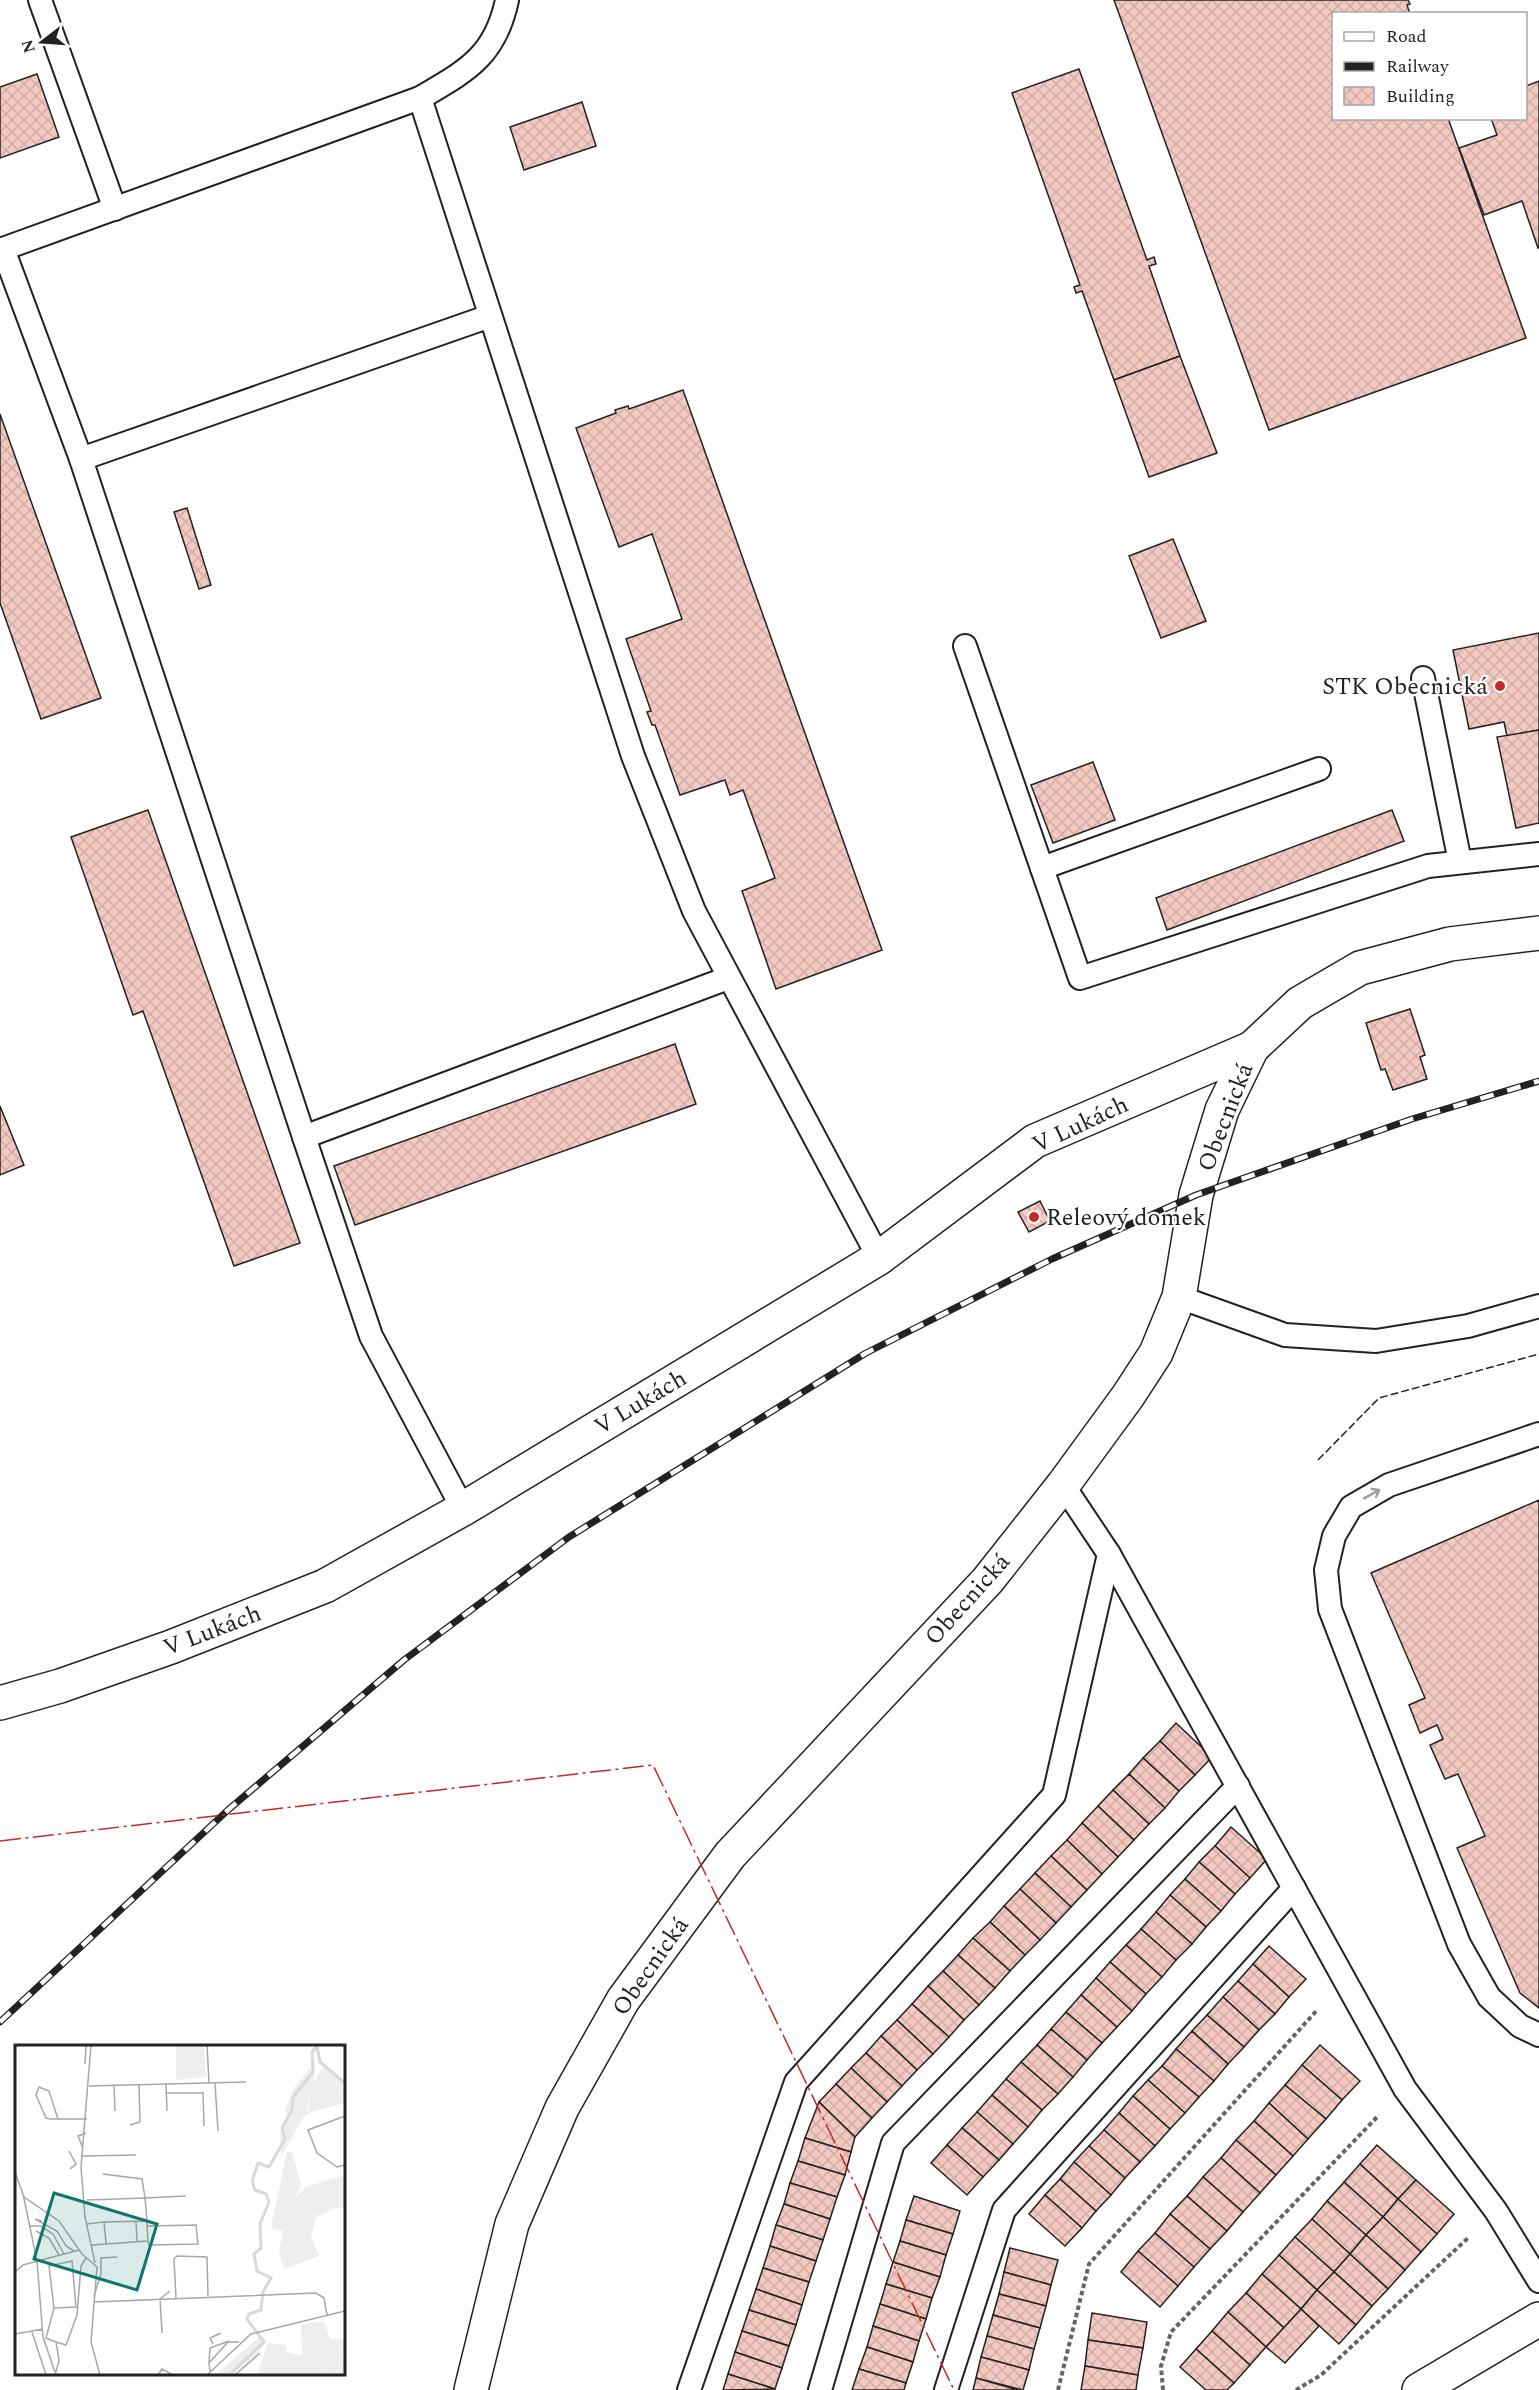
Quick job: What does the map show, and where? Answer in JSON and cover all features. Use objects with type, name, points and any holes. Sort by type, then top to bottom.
[{"type":"street","name":"Obecnická","points":[[471,2390],[512,2224],[562,2108],[623,2000],[730,1855],[988,1580],[1063,1485],[1128,1396],[1156,1353],[1179,1297],[1196,1194],[1222,1110],[1252,1048],[1299,1003],[1360,968],[1450,944],[1539,933]]},
{"type":"street","name":"V Lukách","points":[[0,1703],[60,1686],[171,1647],[325,1586],[463,1509],[879,1258],[1035,1142],[1252,1048]]},
{"type":"street","points":[[1419,2390],[1539,2319]]},
{"type":"lane","points":[[40,0],[115,209]]},
{"type":"lane","points":[[463,1509],[371,1336],[81,459],[1,250],[420,98],[467,71],[490,47],[507,0]]},
{"type":"lane","points":[[420,98],[633,756],[694,911],[879,1258]]},
{"type":"lane","points":[[81,459],[490,316]]},
{"type":"lane","points":[[966,646],[1080,978],[1428,866],[1539,854]]},
{"type":"lane","points":[[1423,678],[1460,862]]},
{"type":"lane","points":[[1042,868],[1319,769]]},
{"type":"lane","points":[[304,1137],[728,978]]},
{"type":"lane","points":[[1179,1297],[1285,1335],[1376,1341],[1468,1326],[1539,1306]]},
{"type":"lane","points":[[1539,1434],[1389,1485],[1350,1507],[1334,1536],[1326,1570],[1330,1609],[1459,1944],[1489,1997],[1520,2026],[1539,2035]]},
{"type":"lane","points":[[1063,1485],[1109,1554],[1405,2089],[1496,2211],[1539,2281]]},
{"type":"lane","points":[[689,2390],[796,2082],[1054,1795],[1109,1554]]},
{"type":"lane","points":[[820,2390],[893,2143],[1238,1786]]},
{"type":"lane","points":[[946,2390],[1004,2210],[1294,1888]]},
{"type":"path","points":[[1058,2390],[1089,2264],[1345,1980]]},
{"type":"path","points":[[1163,2390],[1161,2366],[1171,2332],[1405,2089]]},
{"type":"path","points":[[1296,2390],[1321,2375],[1496,2211]]},
{"type":"building","points":[[1114,0],[1408,0],[1410,4],[1407,5],[1409,12],[1332,12],[1332,120],[1449,120],[1526,338],[1269,430]]},
{"type":"building","points":[[1079,69],[1147,260],[1154,257],[1156,264],[1149,266],[1180,356],[1114,380],[1082,291],[1076,293],[1074,287],[1080,285],[1012,93]]},
{"type":"building","points":[[37,74],[59,137],[0,158],[0,87]]},
{"type":"building","points":[[1539,81],[1538,248],[1522,201],[1484,215],[1459,148],[1497,135],[1492,120],[1527,120],[1527,86]]},
{"type":"building","points":[[582,102],[596,146],[524,170],[510,127]]},
{"type":"building","points":[[1180,356],[1217,453],[1149,477],[1114,380]]},
{"type":"building","points":[[683,390],[882,950],[776,989],[742,891],[775,878],[743,790],[730,795],[725,780],[680,795],[655,725],[652,725],[647,712],[651,711],[626,639],[682,619],[652,534],[619,547],[576,428],[616,413],[615,410],[628,406],[629,409]]},
{"type":"building","points":[[0,414],[101,698],[41,719],[0,603]]},
{"type":"building","points":[[187,508],[211,585],[199,589],[174,512]]},
{"type":"building","points":[[1173,539],[1206,621],[1161,638],[1129,556]]},
{"type":"building","name":"STK Obecnická","points":[[1539,633],[1539,730],[1507,736],[1504,722],[1469,729],[1453,650]]},
{"type":"building","points":[[1539,730],[1539,823],[1516,828],[1497,737]]},
{"type":"building","points":[[1093,762],[1115,820],[1053,843],[1031,785]]},
{"type":"building","points":[[148,810],[300,1243],[234,1266],[143,1011],[133,1015],[71,837]]},
{"type":"building","points":[[1392,810],[1404,841],[1167,930],[1156,898]]},
{"type":"building","points":[[1410,1009],[1425,1055],[1420,1057],[1427,1079],[1393,1090],[1385,1069],[1381,1070],[1366,1023]]},
{"type":"building","points":[[675,1044],[696,1104],[355,1225],[334,1166]]},
{"type":"building","points":[[0,1106],[24,1165],[0,1175]]},
{"type":"building","name":"Releový domek","points":[[1040,1201],[1050,1221],[1029,1232],[1018,1212]]},
{"type":"building","points":[[1539,1500],[1539,2008],[1520,1993],[1457,1848],[1485,1836],[1458,1774],[1445,1779],[1430,1745],[1443,1739],[1437,1725],[1420,1733],[1409,1705],[1425,1698],[1371,1573]]},
{"type":"building","points":[[1176,1723],[1212,1757],[1195,1775],[1160,1741]]},
{"type":"building","points":[[1160,1741],[1195,1775],[1179,1791],[1143,1758]]},
{"type":"building","points":[[1143,1758],[1179,1791],[1165,1808],[1129,1774]]},
{"type":"building","points":[[1129,1774],[1165,1808],[1149,1824],[1113,1790]]},
{"type":"building","points":[[1113,1790],[1149,1824],[1134,1840],[1098,1806]]},
{"type":"building","points":[[1098,1806],[1134,1840],[1118,1857],[1082,1823]]},
{"type":"building","points":[[1082,1823],[1118,1857],[1102,1874],[1067,1840]]},
{"type":"building","points":[[1231,1827],[1267,1859],[1250,1878],[1215,1846]]},
{"type":"building","points":[[1067,1840],[1102,1874],[1087,1890],[1051,1856]]},
{"type":"building","points":[[1215,1846],[1250,1878],[1235,1894],[1199,1862]]},
{"type":"building","points":[[1051,1856],[1087,1890],[1071,1907],[1035,1873]]},
{"type":"building","points":[[1199,1862],[1235,1894],[1221,1911],[1185,1879]]},
{"type":"building","points":[[1035,1873],[1071,1907],[1056,1923],[1020,1889]]},
{"type":"building","points":[[1185,1879],[1221,1911],[1206,1927],[1170,1895]]},
{"type":"building","points":[[1020,1889],[1056,1923],[1040,1940],[1004,1906]]},
{"type":"building","points":[[1170,1895],[1206,1927],[1192,1944],[1156,1912]]},
{"type":"building","points":[[1004,1906],[1040,1940],[1025,1955],[990,1922]]},
{"type":"building","points":[[1156,1912],[1192,1944],[1176,1960],[1141,1929]]},
{"type":"building","points":[[990,1922],[1025,1955],[1010,1971],[973,1938]]},
{"type":"building","points":[[1141,1929],[1176,1960],[1162,1977],[1126,1945]]},
{"type":"building","points":[[973,1938],[1010,1971],[995,1988],[958,1955]]},
{"type":"building","points":[[1126,1945],[1162,1977],[1146,1994],[1110,1962]]},
{"type":"building","points":[[1269,1946],[1306,1979],[1289,1997],[1253,1964]]},
{"type":"building","points":[[958,1955],[995,1988],[979,2005],[943,1971]]},
{"type":"building","points":[[1110,1962],[1146,1994],[1132,2011],[1096,1978]]},
{"type":"building","points":[[1253,1964],[1289,1997],[1275,2014],[1238,1981]]},
{"type":"building","points":[[943,1971],[979,2005],[964,2020],[928,1986]]},
{"type":"building","points":[[1096,1978],[1132,2011],[1117,2027],[1081,1995]]},
{"type":"building","points":[[1238,1981],[1275,2014],[1259,2030],[1223,1997]]},
{"type":"building","points":[[928,1986],[964,2020],[949,2037],[912,2004]]},
{"type":"building","points":[[1081,1995],[1117,2027],[1102,2043],[1066,2012]]},
{"type":"building","points":[[1223,1997],[1259,2030],[1244,2047],[1207,2015]]},
{"type":"building","points":[[912,2004],[949,2037],[933,2054],[897,2020]]},
{"type":"building","points":[[1066,2012],[1102,2043],[1087,2060],[1051,2029]]},
{"type":"building","points":[[1207,2015],[1244,2047],[1228,2064],[1192,2031]]},
{"type":"building","points":[[897,2020],[933,2054],[917,2070],[881,2036]]},
{"type":"building","points":[[1051,2029],[1087,2060],[1073,2077],[1037,2045]]},
{"type":"building","points":[[1192,2031],[1228,2064],[1214,2081],[1176,2049]]},
{"type":"building","points":[[881,2036],[917,2070],[902,2086],[866,2053]]},
{"type":"building","points":[[1037,2045],[1073,2077],[1058,2094],[1021,2062]]},
{"type":"building","points":[[1320,2045],[1360,2081],[1342,2100],[1302,2065]]},
{"type":"building","points":[[1176,2049],[1214,2081],[1199,2097],[1162,2066]]},
{"type":"building","points":[[866,2053],[902,2086],[887,2102],[851,2068]]},
{"type":"building","points":[[1021,2062],[1058,2094],[1042,2110],[1006,2079]]},
{"type":"building","points":[[1302,2065],[1342,2100],[1326,2119],[1285,2085]]},
{"type":"building","points":[[1162,2066],[1199,2097],[1185,2113],[1148,2080]]},
{"type":"building","points":[[851,2068],[887,2102],[872,2118],[836,2084]]},
{"type":"building","points":[[1006,2079],[1042,2110],[1028,2127],[992,2095]]},
{"type":"building","points":[[1148,2080],[1185,2113],[1170,2129],[1133,2096]]},
{"type":"building","points":[[836,2084],[872,2118],[855,2137],[819,2102]]},
{"type":"building","points":[[1285,2085],[1326,2119],[1308,2139],[1269,2103]]},
{"type":"building","points":[[992,2095],[1028,2127],[1013,2144],[977,2112]]},
{"type":"building","points":[[1133,2096],[1170,2129],[1155,2146],[1119,2113]]},
{"type":"building","points":[[819,2102],[855,2137],[851,2152],[805,2138]]},
{"type":"building","points":[[1269,2103],[1308,2139],[1293,2156],[1254,2121]]},
{"type":"building","points":[[977,2112],[1013,2144],[999,2160],[962,2128]]},
{"type":"building","points":[[1119,2113],[1155,2146],[1140,2162],[1104,2130]]},
{"type":"building","points":[[1254,2121],[1293,2156],[1276,2175],[1236,2140]]},
{"type":"building","points":[[962,2128],[999,2160],[983,2177],[947,2145]]},
{"type":"building","points":[[1104,2130],[1140,2162],[1125,2178],[1089,2146]]},
{"type":"building","points":[[805,2138],[851,2152],[845,2175],[798,2161]]},
{"type":"building","points":[[1236,2140],[1276,2175],[1260,2193],[1221,2158]]},
{"type":"building","points":[[947,2145],[983,2177],[967,2195],[931,2163]]},
{"type":"building","points":[[1377,2145],[1416,2180],[1398,2199],[1360,2164]]},
{"type":"building","points":[[1089,2146],[1125,2178],[1111,2195],[1074,2162]]},
{"type":"building","points":[[1221,2158],[1260,2193],[1243,2212],[1203,2177]]},
{"type":"building","points":[[798,2161],[845,2175],[837,2197],[790,2183]]},
{"type":"building","points":[[1074,2162],[1111,2195],[1096,2211],[1060,2179]]},
{"type":"building","points":[[1360,2164],[1398,2199],[1383,2217],[1344,2182]]},
{"type":"building","points":[[1203,2177],[1243,2212],[1227,2231],[1187,2196]]},
{"type":"building","points":[[1060,2179],[1096,2211],[1082,2228],[1045,2195]]},
{"type":"building","points":[[1416,2180],[1454,2214],[1437,2234],[1398,2199]]},
{"type":"building","points":[[1344,2182],[1383,2217],[1366,2235],[1327,2201]]},
{"type":"building","points":[[790,2183],[837,2197],[830,2219],[784,2204]]},
{"type":"building","points":[[1045,2195],[1082,2228],[1065,2246],[1029,2214]]},
{"type":"building","points":[[914,2196],[960,2211],[953,2234],[906,2220]]},
{"type":"building","points":[[1187,2196],[1227,2231],[1210,2249],[1170,2214]]},
{"type":"building","points":[[1398,2199],[1437,2234],[1421,2252],[1383,2217]]},
{"type":"building","points":[[1327,2201],[1366,2235],[1350,2254],[1312,2219]]},
{"type":"building","points":[[784,2204],[830,2219],[823,2240],[776,2225]]},
{"type":"building","points":[[1170,2214],[1210,2249],[1194,2267],[1155,2233]]},
{"type":"building","points":[[1383,2217],[1421,2252],[1405,2270],[1366,2235]]},
{"type":"building","points":[[1312,2219],[1350,2254],[1334,2272],[1295,2237]]},
{"type":"building","points":[[906,2220],[953,2234],[946,2255],[900,2241]]},
{"type":"building","points":[[776,2225],[823,2240],[816,2261],[770,2246]]},
{"type":"building","points":[[1155,2233],[1194,2267],[1178,2286],[1138,2251]]},
{"type":"building","points":[[1366,2235],[1405,2270],[1388,2289],[1350,2254]]},
{"type":"building","points":[[1295,2237],[1334,2272],[1317,2290],[1279,2255]]},
{"type":"building","points":[[900,2241],[946,2255],[940,2277],[893,2262]]},
{"type":"building","points":[[770,2246],[816,2261],[809,2282],[763,2268]]},
{"type":"building","points":[[1010,2248],[1058,2260],[1051,2285],[1004,2272]]},
{"type":"building","points":[[1138,2251],[1178,2286],[1160,2307],[1121,2272]]},
{"type":"building","points":[[1350,2254],[1388,2289],[1372,2306],[1334,2272]]},
{"type":"building","points":[[1279,2255],[1317,2290],[1301,2309],[1262,2274]]},
{"type":"building","points":[[893,2262],[940,2277],[932,2298],[886,2284]]},
{"type":"building","points":[[763,2268],[809,2282],[802,2305],[756,2289]]},
{"type":"building","points":[[1004,2272],[1051,2285],[1046,2306],[999,2294]]},
{"type":"building","points":[[1334,2272],[1372,2306],[1356,2325],[1317,2290]]},
{"type":"building","points":[[1262,2274],[1301,2309],[1284,2328],[1246,2293]]},
{"type":"building","points":[[886,2284],[932,2298],[926,2319],[880,2304]]},
{"type":"building","points":[[756,2289],[802,2305],[796,2325],[749,2310]]},
{"type":"building","points":[[1317,2290],[1356,2325],[1339,2344],[1301,2309]]},
{"type":"building","points":[[1246,2293],[1284,2328],[1266,2347],[1228,2312]]},
{"type":"building","points":[[999,2294],[1046,2306],[1040,2328],[993,2315]]},
{"type":"building","points":[[880,2304],[926,2319],[919,2341],[873,2326]]},
{"type":"building","points":[[1301,2309],[1319,2326],[1285,2363],[1266,2347]]},
{"type":"building","points":[[749,2310],[796,2325],[789,2346],[742,2331]]},
{"type":"building","points":[[1228,2312],[1266,2347],[1250,2365],[1212,2331]]},
{"type":"building","points":[[1092,2313],[1147,2322],[1143,2348],[1088,2340]]},
{"type":"building","points":[[993,2315],[1040,2328],[1034,2349],[987,2336]]},
{"type":"building","points":[[873,2326],[919,2341],[913,2362],[867,2347]]},
{"type":"building","points":[[742,2331],[789,2346],[782,2368],[735,2352]]},
{"type":"building","points":[[1212,2331],[1250,2365],[1234,2383],[1196,2349]]},
{"type":"building","points":[[987,2336],[1034,2349],[1029,2370],[981,2357]]},
{"type":"building","points":[[1088,2340],[1143,2348],[1138,2375],[1085,2366]]},
{"type":"building","points":[[867,2347],[913,2362],[906,2383],[859,2369]]},
{"type":"building","points":[[1196,2349],[1234,2383],[1227,2390],[1206,2390],[1180,2367]]},
{"type":"building","points":[[735,2352],[782,2368],[775,2389],[728,2374]]},
{"type":"building","points":[[981,2357],[1029,2370],[1023,2390],[976,2378]]},
{"type":"building","points":[[1085,2366],[1138,2375],[1136,2390],[1081,2390]]},
{"type":"building","points":[[859,2369],[906,2383],[904,2390],[852,2390]]},
{"type":"building","points":[[728,2374],[775,2389],[723,2390]]},
{"type":"building","points":[[976,2378],[1018,2390],[973,2390]]},
{"type":"railway","points":[[0,2022],[228,1810],[404,1660],[569,1537],[866,1353],[1052,1259],[1196,1195],[1412,1119],[1539,1081]]},
{"type":"fence","points":[[1318,1460],[1379,1398],[1539,1354]]},
{"type":"power","points":[[0,1841],[653,1765],[954,2390]]},
{"type":"place","name":"STK Obecnická","points":[[1500,686]]},
{"type":"place","name":"Releový domek","points":[[1034,1217]]}]
